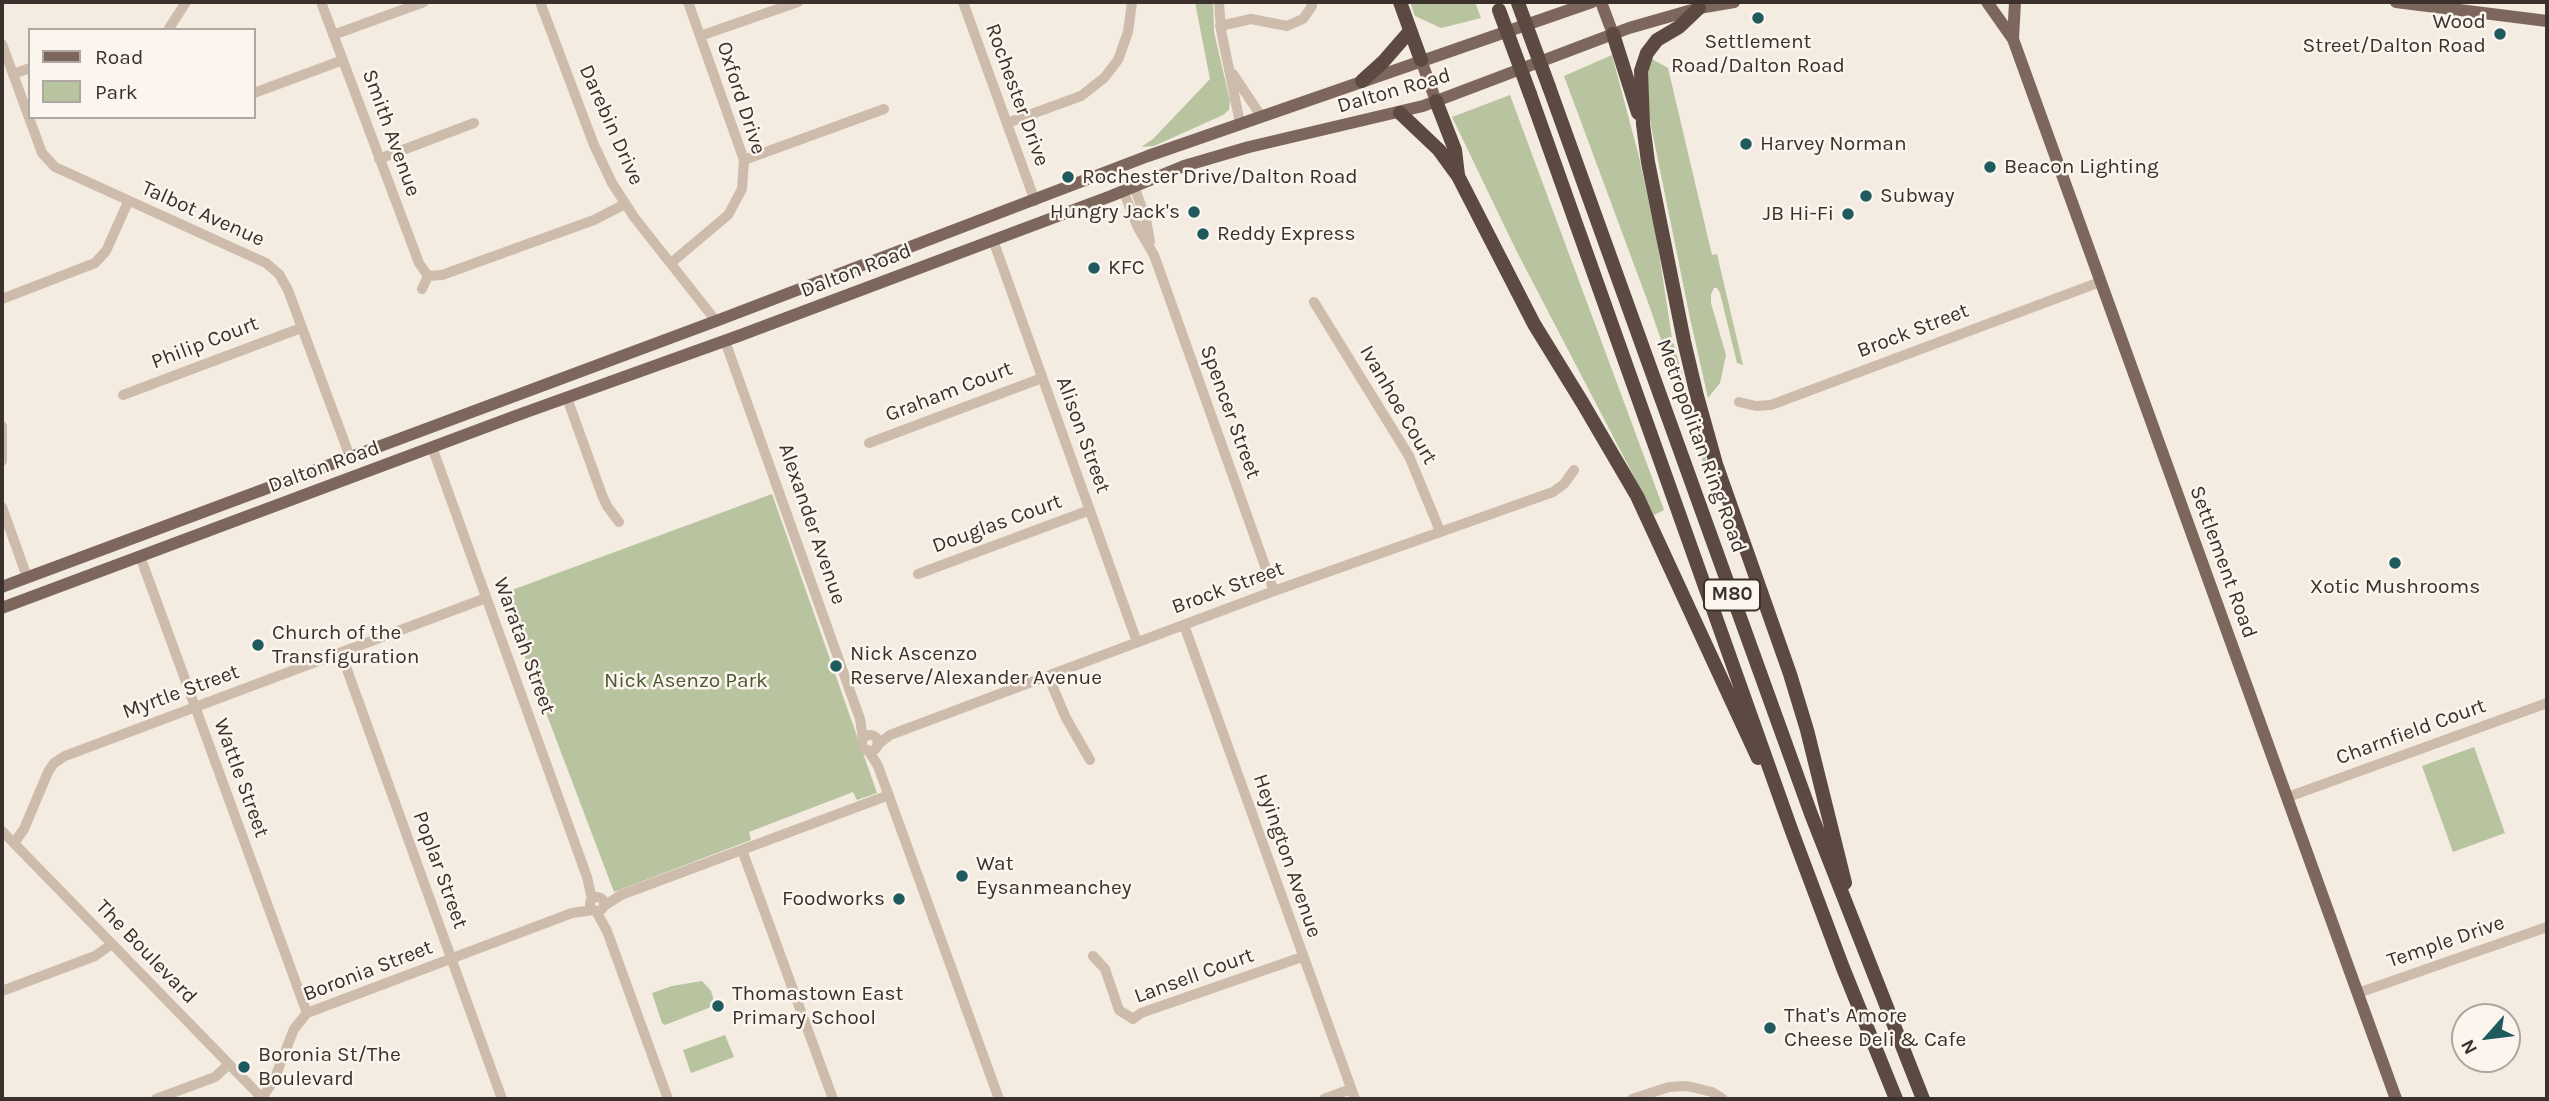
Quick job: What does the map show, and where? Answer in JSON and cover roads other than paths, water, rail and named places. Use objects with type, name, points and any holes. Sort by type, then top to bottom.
[{"type":"highway","points":[[1400,2],[1421,60]]},
{"type":"highway","name":"Metropolitan Ring Road","points":[[1518,2],[1811,814],[1923,1099]]},
{"type":"highway","name":"Metropolitan Ring Road","points":[[1497,6],[1791,829],[1896,1099]]},
{"type":"highway","points":[[1699,8],[1679,27],[1657,40],[1647,53],[1641,71],[1643,124],[1668,265],[1697,396],[1716,464],[1807,730],[1841,859],[1852,919]]},
{"type":"highway","points":[[1362,81],[1410,31]]},
{"type":"highway","points":[[1612,34],[1643,124]]},
{"type":"highway","points":[[1436,102],[1455,150],[1458,176]]},
{"type":"highway","points":[[1400,113],[1440,150],[1458,176],[1534,324],[1637,496],[1791,829]]},
{"type":"main road","name":"Dalton Road","points":[[2,587],[1240,123],[1592,2]]},
{"type":"main road","points":[[1601,2],[1612,34]]},
{"type":"main road","name":"Dalton Road","points":[[2,608],[725,341],[1184,166],[1249,147],[1400,113],[1436,102],[1612,34],[1699,8],[1734,2]]},
{"type":"main road","name":"Settlement Road","points":[[1987,2],[2012,39],[2396,1099]]},
{"type":"main road","name":"Settlement Road","points":[[2012,39],[2015,2]]},
{"type":"main road","points":[[2396,2],[2547,21]]},
{"type":"main road","points":[[1421,60],[1436,102]]},
{"type":"main road","name":"Spencer Street","points":[[1121,168],[1128,188]]},
{"type":"main road","points":[[716,321],[725,341]]},
{"type":"main road","name":"Waratah Street","points":[[425,429],[432,447]]},
{"type":"street","points":[[169,28],[186,2]]},
{"type":"street","name":"Smith Avenue","points":[[321,2],[419,263],[428,276]]},
{"type":"street","points":[[333,35],[424,2]]},
{"type":"street","name":"Darebin Drive","points":[[540,2],[594,145],[625,204],[716,321]]},
{"type":"street","name":"Oxford Drive","points":[[671,263],[728,215],[743,189],[744,160],[688,2]]},
{"type":"street","points":[[700,36],[798,2]]},
{"type":"street","name":"Rochester Drive","points":[[963,2],[1035,201]]},
{"type":"street","points":[[1007,123],[1081,96],[1104,78],[1118,60],[1128,32],[1132,2]]},
{"type":"street","points":[[1219,2],[1220,26],[1240,123]]},
{"type":"street","points":[[1220,26],[1251,19],[1287,26],[1303,19],[1312,6],[1311,2]]},
{"type":"street","name":"Talbot Avenue","points":[[2,44],[28,115]]},
{"type":"street","points":[[256,92],[343,60]]},
{"type":"street","points":[[1230,67],[1261,116]]},
{"type":"street","points":[[13,74],[28,69]]},
{"type":"street","points":[[744,160],[884,109]]},
{"type":"street","name":"Talbot Avenue","points":[[29,119],[49,162],[66,174],[273,268],[284,281],[350,457]]},
{"type":"street","points":[[379,159],[474,123]]},
{"type":"street","name":"Spencer Street","points":[[1128,188],[1138,228],[1150,246],[1274,591]]},
{"type":"street","points":[[2,299],[95,263],[106,251],[128,202]]},
{"type":"street","points":[[422,289],[428,276],[442,275],[594,219],[625,204]]},
{"type":"street","name":"Alison Street","points":[[993,240],[1137,642]]},
{"type":"street","name":"Brock Street","points":[[1739,402],[1756,406],[1771,405],[2100,282]]},
{"type":"street","name":"Ivanhoe Court","points":[[1314,302],[1409,456],[1440,531]]},
{"type":"street","name":"Philip Court","points":[[122,395],[302,328]]},
{"type":"street","name":"Alexander Avenue","points":[[725,341],[999,1099]]},
{"type":"street","name":"Graham Court","points":[[869,443],[1042,377]]},
{"type":"street","points":[[567,398],[602,495],[619,522]]},
{"type":"street","points":[[2,426],[2,461]]},
{"type":"street","name":"Waratah Street","points":[[432,447],[668,1099]]},
{"type":"street","name":"Brock Street","points":[[871,742],[1274,591],[1553,492],[1564,484],[1574,470]]},
{"type":"street","points":[[2,507],[27,577]]},
{"type":"street","name":"Douglas Court","points":[[918,574],[1090,510]]},
{"type":"street","name":"Wattle Street","points":[[140,556],[307,1013]]},
{"type":"street","name":"Myrtle Street","points":[[14,843],[24,829],[54,763],[65,756],[486,598]]},
{"type":"street","name":"Heyington Avenue","points":[[1184,625],[1353,1094]]},
{"type":"street","name":"Poplar Street","points":[[341,653],[502,1099]]},
{"type":"street","points":[[1048,676],[1066,718],[1090,760]]},
{"type":"street","name":"Charnfield Court","points":[[2288,797],[2547,703]]},
{"type":"street","name":"Boronia Street","points":[[263,1099],[274,1080],[294,1029],[307,1013],[889,795]]},
{"type":"street","name":"The Boulevard","points":[[2,831],[263,1099]]},
{"type":"street","points":[[742,850],[833,1099]]},
{"type":"street","name":"Temple Drive","points":[[2358,993],[2547,927]]},
{"type":"street","points":[[2,991],[94,956],[112,944]]},
{"type":"street","name":"Lansell Court","points":[[1093,957],[1105,969],[1119,1010],[1133,1019],[1142,1013],[1302,957]]},
{"type":"street","points":[[156,1099],[215,1077],[229,1064]]},
{"type":"street","points":[[1632,1099],[1669,1087],[1687,1086],[1712,1092],[1723,1099]]},
{"type":"street","points":[[1324,1099],[1353,1094]]},
{"type":"place","name":"Settlement Road/Dalton Road","points":[[1758,18]]},
{"type":"place","name":"Wood Street/Dalton Road","points":[[2500,34]]},
{"type":"place","name":"Harvey Norman","points":[[1746,144]]},
{"type":"place","name":"Beacon Lighting","points":[[1990,167]]},
{"type":"place","name":"Rochester Drive/Dalton Road","points":[[1068,177]]},
{"type":"place","name":"Subway","points":[[1866,196]]},
{"type":"place","name":"Hungry Jack's","points":[[1194,212]]},
{"type":"place","name":"JB Hi-Fi","points":[[1848,214]]},
{"type":"place","name":"Reddy Express","points":[[1203,234]]},
{"type":"place","name":"KFC","points":[[1094,268]]},
{"type":"place","name":"Xotic Mushrooms","points":[[2395,563]]},
{"type":"place","name":"Church of the Transfiguration","points":[[258,645]]},
{"type":"place","name":"Nick Ascenzo Reserve/Alexander Avenue","points":[[836,666]]},
{"type":"place","name":"Wat Eysanmeanchey","points":[[962,876]]},
{"type":"place","name":"Foodworks","points":[[899,899]]},
{"type":"place","name":"Thomastown East Primary School","points":[[718,1006]]},
{"type":"place","name":"That's Amore Cheese Deli & Cafe","points":[[1770,1028]]},
{"type":"place","name":"Boronia St/The Boulevard","points":[[244,1067]]},
{"type":"park label","name":"Nick Asenzo Park","points":[[686,681]]}]
